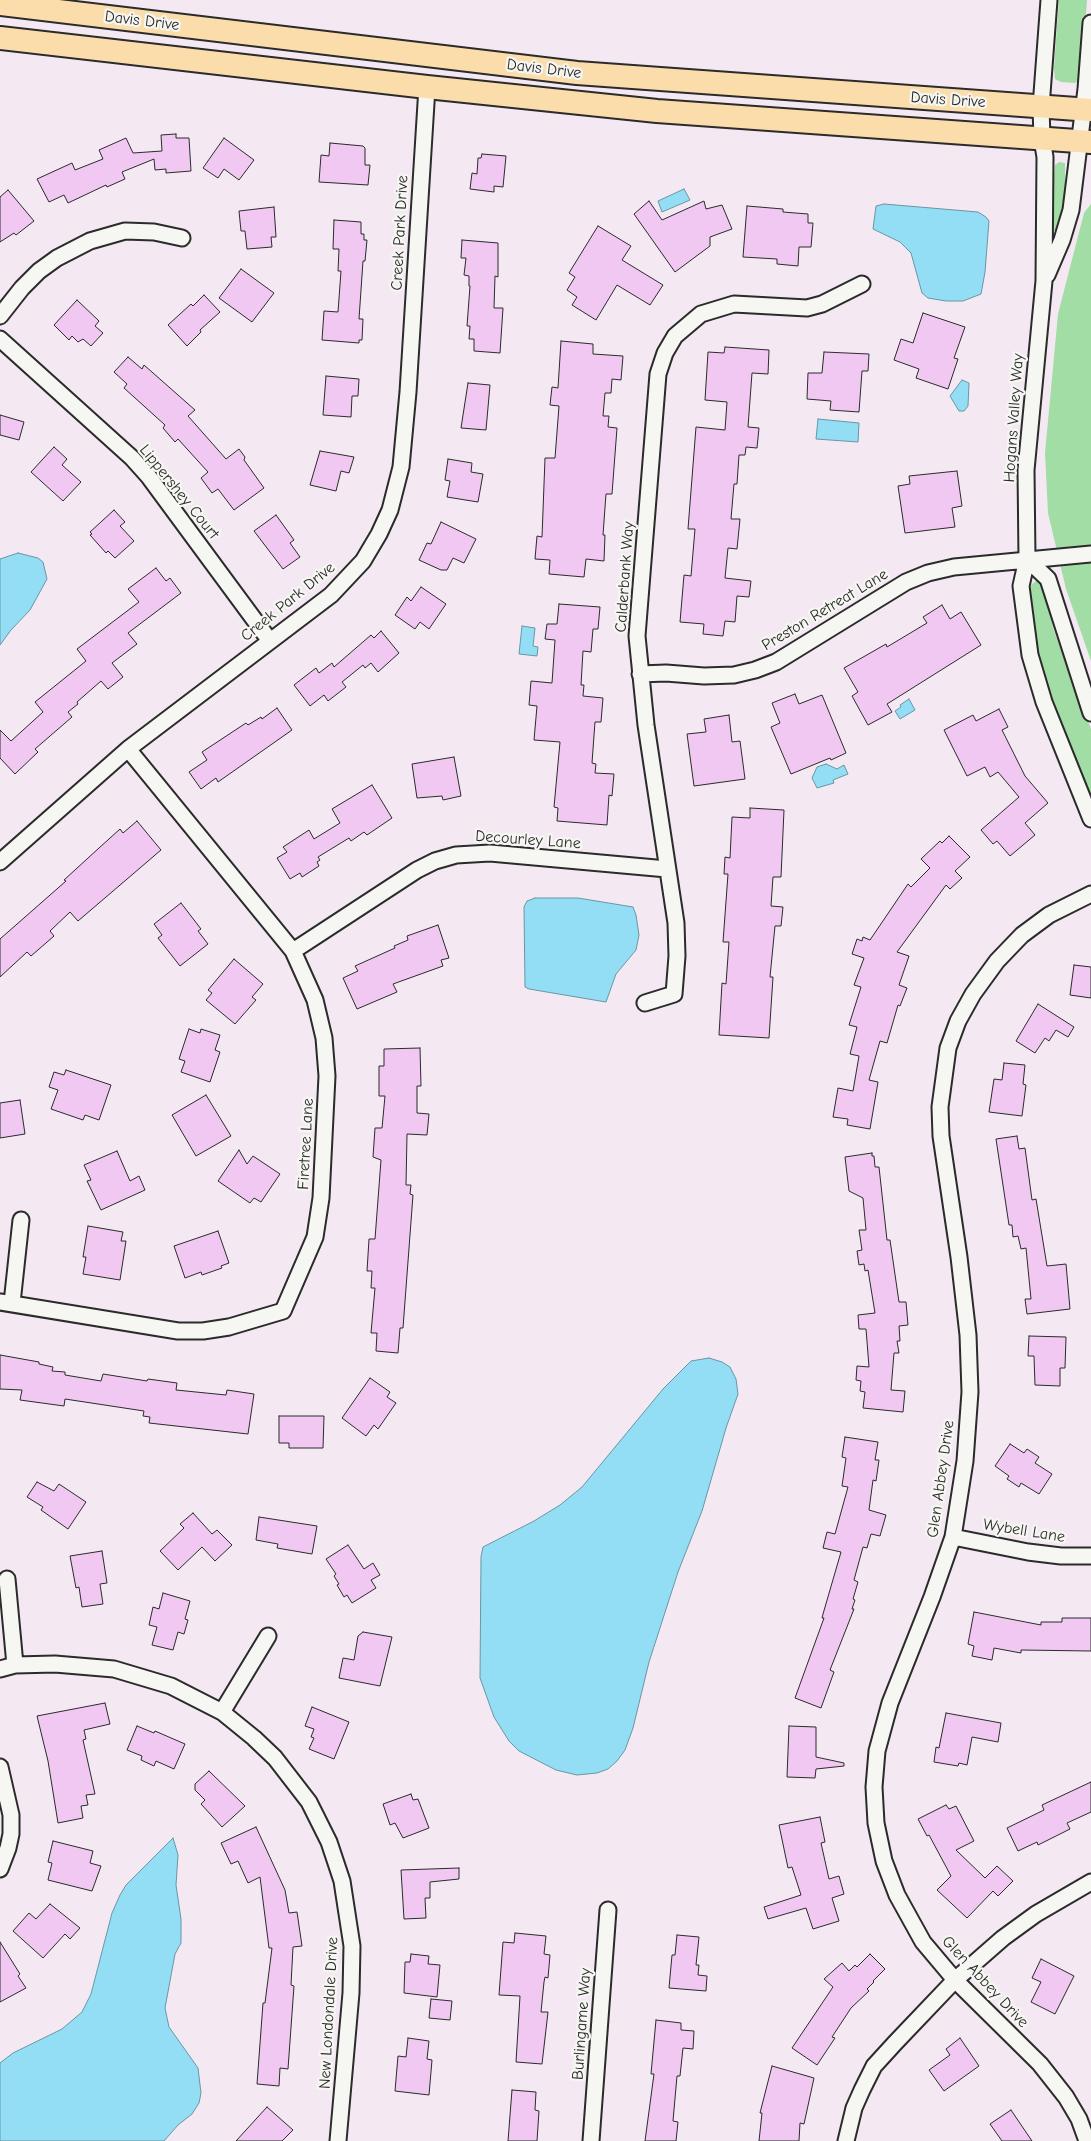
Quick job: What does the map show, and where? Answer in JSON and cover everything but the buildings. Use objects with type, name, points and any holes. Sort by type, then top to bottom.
[{"type":"main road","name":"Davis Drive","points":[[3,3],[577,73],[1087,110]]},
{"type":"main road","name":"Davis Drive","points":[[0,38],[657,112],[1085,142]]},
{"type":"street","name":"Hogans Valley Way","points":[[1049,0],[1041,107],[1042,139],[1045,157],[1044,280],[1026,470],[1027,559],[1021,586],[1030,655],[1044,702],[1091,819]]},
{"type":"street","name":"Hogans Valley Way","points":[[1044,280],[1062,240],[1071,210],[1085,142],[1086,89],[1091,23]]},
{"type":"street","name":"Creek Park Drive","points":[[0,862],[128,750],[331,595],[363,561],[379,534],[390,510],[398,484],[408,392],[427,87]]},
{"type":"street","points":[[0,316],[22,288],[39,271],[57,258],[90,241],[125,231],[154,232],[182,238]]},
{"type":"street","name":"Calderbank Way","points":[[644,1003],[674,994],[677,956],[676,923],[640,674],[637,636],[658,374],[665,353],[675,336],[701,314],[734,304],[807,308],[822,304],[862,284]]},
{"type":"street","name":"Lippershey Court","points":[[0,339],[132,458],[149,477],[270,641]]},
{"type":"street","name":"Preston Retreat Lane","points":[[640,674],[734,675],[755,670],[776,662],[916,577],[954,567],[1091,554]]},
{"type":"street","points":[[1027,559],[1048,579],[1091,713]]},
{"type":"street","name":"Firetree Lane","points":[[6,1302],[178,1330],[195,1331],[228,1327],[283,1311],[306,1263],[315,1237],[321,1198],[327,1076],[324,1038],[315,1000],[293,951],[128,750]]},
{"type":"street","name":"Decourley Lane","points":[[293,951],[417,870],[435,861],[456,855],[490,852],[667,869]]},
{"type":"street","name":"Glen Abbey Drive","points":[[1087,2141],[1079,2119],[1066,2098],[1040,2064],[955,1980],[923,1942],[897,1895],[884,1861],[876,1823],[874,1787],[877,1751],[890,1703],[932,1598],[953,1537],[965,1461],[970,1392],[968,1335],[940,1107],[948,1048],[958,1021],[972,994],[1022,935],[1048,915],[1091,894]]},
{"type":"street","points":[[6,1302],[21,1220]]},
{"type":"street","name":"Wybell Lane","points":[[953,1537],[1028,1552],[1061,1556],[1091,1556]]},
{"type":"street","points":[[7,1579],[15,1665]]},
{"type":"street","points":[[222,1712],[268,1636]]},
{"type":"street","name":"New Londondale Drive","points":[[0,1669],[15,1665],[55,1664],[114,1670],[171,1686],[222,1712],[275,1758],[309,1802],[329,1842],[342,1881],[352,1946],[351,1993],[338,2141]]},
{"type":"street","points":[[0,1766],[11,1815],[11,1834],[0,1869]]},
{"type":"street","points":[[846,2141],[854,2108],[874,2066],[894,2043],[955,1980],[1003,1938],[1036,1914],[1091,1882]]},
{"type":"street","name":"Burlingame Way","points":[[591,2141],[608,1910]]},
{"type":"green space","points":[[1059,0],[1087,0],[1082,70],[1079,79],[1075,83],[1061,82],[1055,79],[1054,68]]},
{"type":"green space","points":[[1059,162],[1065,163],[1065,184],[1060,229],[1056,232],[1050,226],[1055,165]]},
{"type":"green space","points":[[1091,204],[1091,661],[1066,589],[1048,513],[1045,453],[1058,314],[1084,213]]},
{"type":"green space","points":[[1036,581],[1040,581],[1044,590],[1054,631],[1091,729],[1091,796],[1052,698],[1040,662],[1029,598],[1031,585]]},
{"type":"water","points":[[684,189],[690,200],[662,212],[658,201]]},
{"type":"water","points":[[884,204],[978,212],[986,217],[989,221],[985,272],[981,294],[963,301],[946,301],[928,298],[922,293],[911,253],[900,242],[873,229],[876,206]]},
{"type":"water","points":[[962,380],[969,383],[968,406],[964,411],[959,411],[950,396]]},
{"type":"water","points":[[818,419],[859,423],[858,442],[816,439]]},
{"type":"water","points":[[18,553],[38,558],[43,562],[47,579],[30,610],[0,645],[0,559]]},
{"type":"water","points":[[522,626],[535,628],[533,646],[538,647],[537,656],[519,654]]},
{"type":"water","points":[[909,699],[915,710],[900,719],[895,711]]},
{"type":"water","points":[[826,764],[837,769],[844,765],[848,774],[833,780],[834,783],[817,788],[812,778],[817,767]]},
{"type":"water","points":[[535,898],[578,898],[633,907],[639,935],[636,950],[616,974],[606,1002],[525,987],[524,907],[527,901]]},
{"type":"water","points":[[709,1358],[730,1367],[736,1379],[738,1394],[702,1511],[678,1572],[649,1662],[633,1728],[625,1750],[608,1769],[597,1773],[577,1775],[556,1770],[519,1751],[509,1741],[494,1717],[480,1678],[481,1557],[483,1547],[534,1521],[560,1505],[582,1487],[663,1389],[691,1361]]},
{"type":"water","points":[[173,1838],[178,1855],[176,1885],[181,1919],[181,1943],[175,1954],[165,2008],[169,2027],[198,2068],[201,2093],[199,2103],[192,2114],[178,2125],[164,2141],[0,2141],[0,2063],[13,2053],[62,2029],[82,2012],[91,1994],[112,1913],[120,1895],[126,1885]]}]
